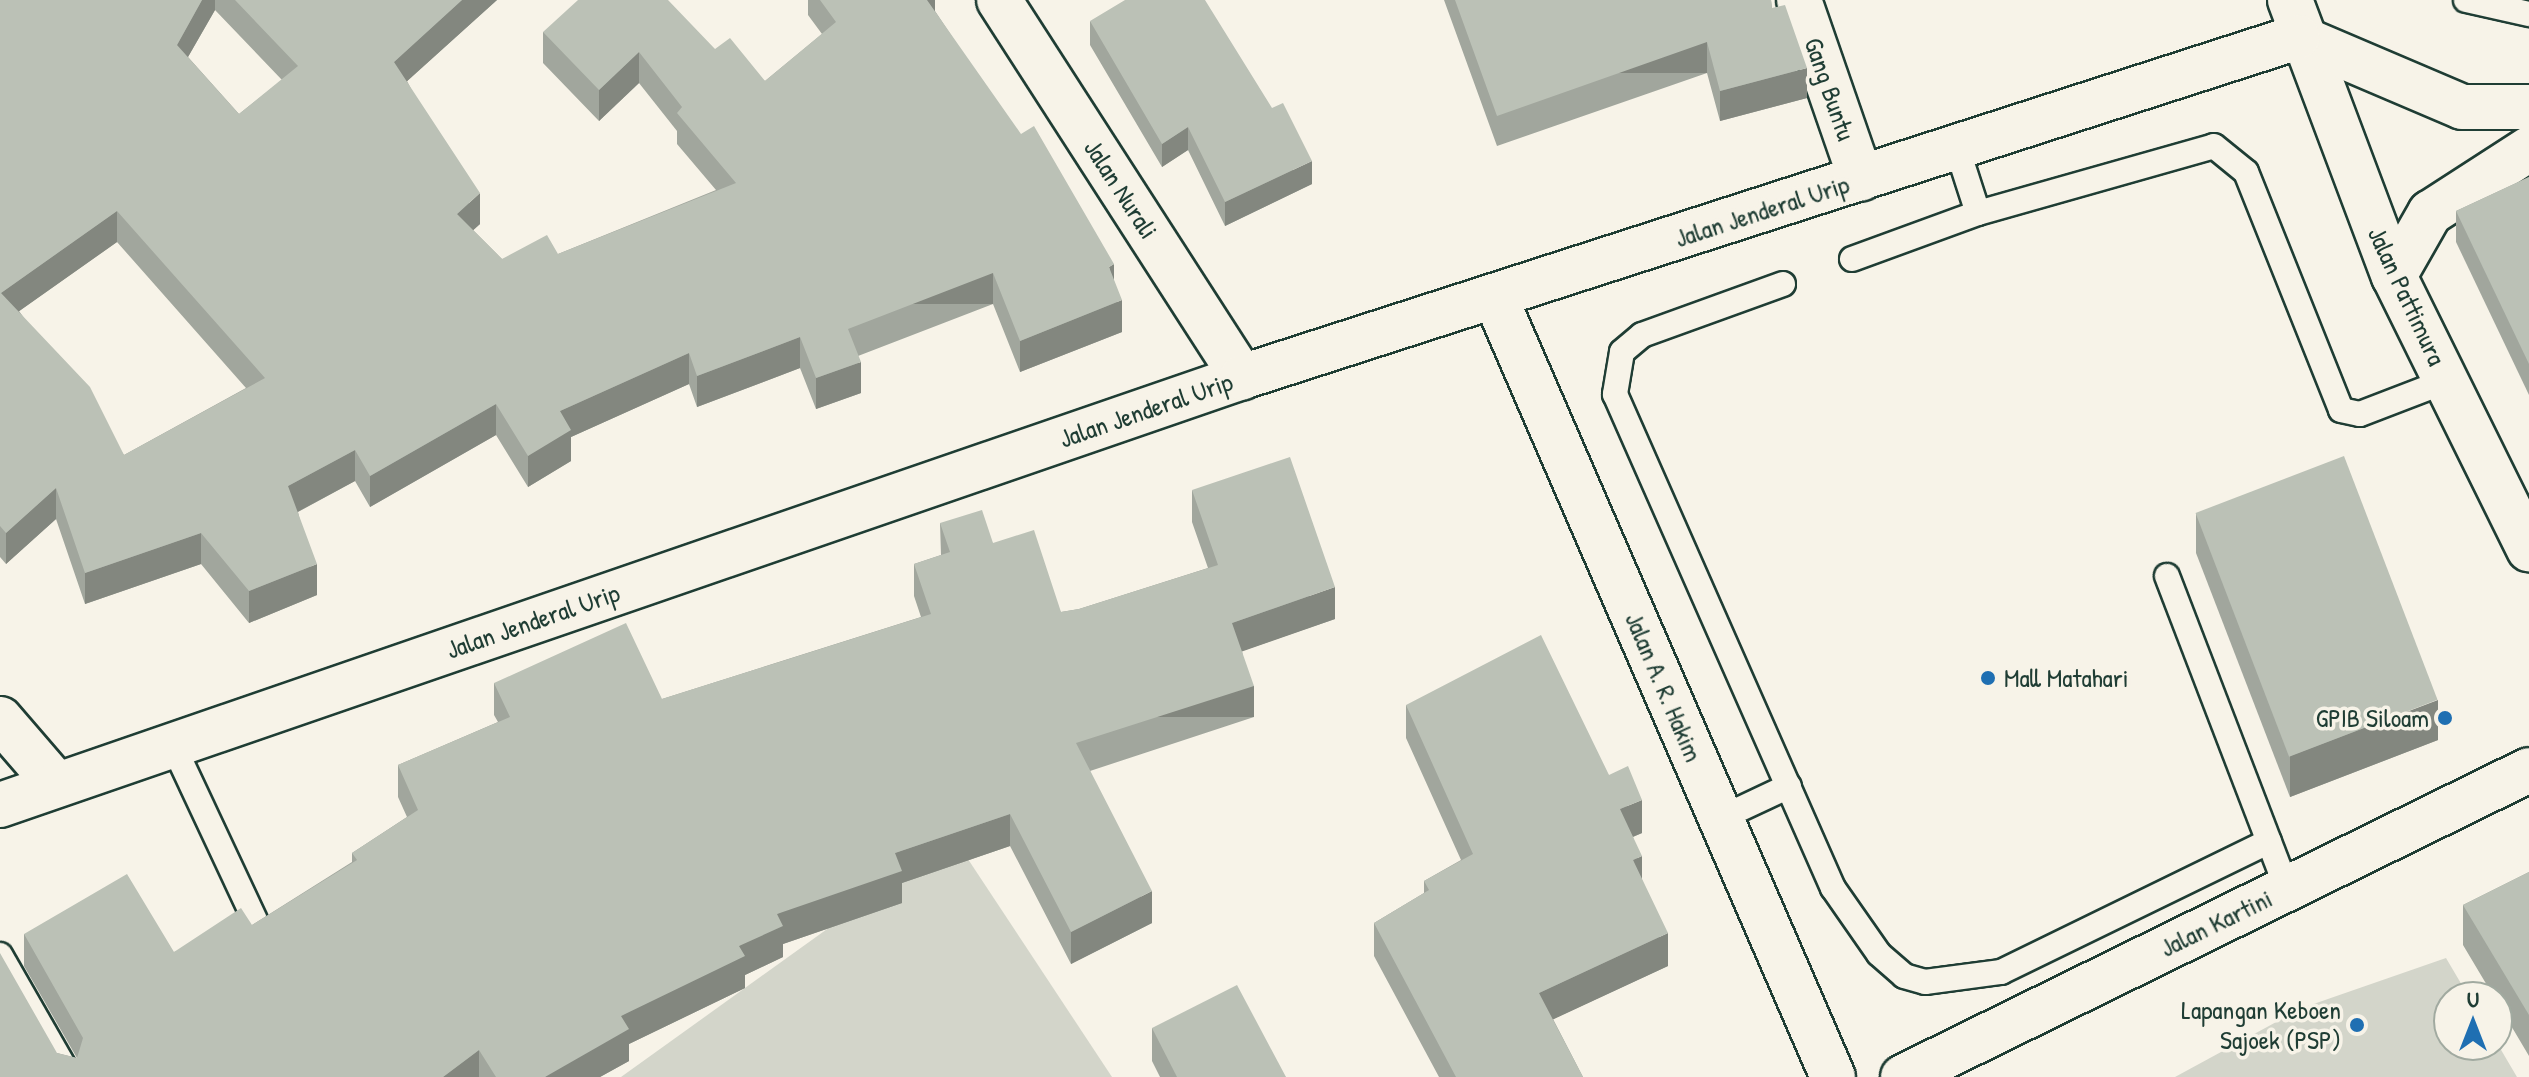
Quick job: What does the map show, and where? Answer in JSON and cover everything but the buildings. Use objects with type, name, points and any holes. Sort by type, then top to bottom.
[{"type":"street","name":"Jalan Nurali","points":[[999,0],[1242,377]]},
{"type":"street","name":"Gang Buntu","points":[[1799,0],[1861,179]]},
{"type":"street","name":"Jalan Jenderal Urip","points":[[0,805],[1242,377],[1957,148],[2294,19]]},
{"type":"street","points":[[2294,19],[2449,103],[2529,107]]},
{"type":"street","name":"Jalan Pattimura","points":[[2294,19],[2394,276],[2529,549]]},
{"type":"street","points":[[2394,276],[2430,213],[2529,149]]},
{"type":"street","name":"Jalan A. R. Hakim","points":[[1495,297],[1833,1077]]},
{"type":"street","points":[[0,719],[57,785]]},
{"type":"street","name":"Jalan Kartini","points":[[1903,1077],[2529,770]]},
{"type":"lane","points":[[2466,0],[2529,14]]},
{"type":"lane","points":[[1852,259],[1978,213],[2193,146],[2214,146],[2246,172],[2341,410],[2360,414],[2446,381]]},
{"type":"lane","points":[[1957,148],[1978,213]]},
{"type":"lane","points":[[1783,284],[1642,335],[1622,352],[1615,372],[1615,394],[1789,786],[1854,924],[1904,976],[1925,982],[2001,972],[2269,841]]},
{"type":"lane","points":[[2167,576],[2287,888]]},
{"type":"lane","points":[[173,745],[255,920]]},
{"type":"lane","points":[[1721,818],[1789,786]]},
{"type":"lane","points":[[0,955],[70,1077]]},
{"type":"shaded area","points":[[954,838],[1112,1077],[621,1077]]},
{"type":"shaded area","name":"Lapangan Keboen Sajoek (PSP)","points":[[2446,958],[2460,981],[2433,981],[2433,1061],[2508,1061],[2517,1077],[2175,1077],[2302,1008]]},
{"type":"place","name":"Mall Matahari","points":[[1988,678]]},
{"type":"place","name":"GPIB Siloam","points":[[2445,718]]},
{"type":"place","name":"Lapangan Keboen Sajoek (PSP)","points":[[2357,1025]]}]
